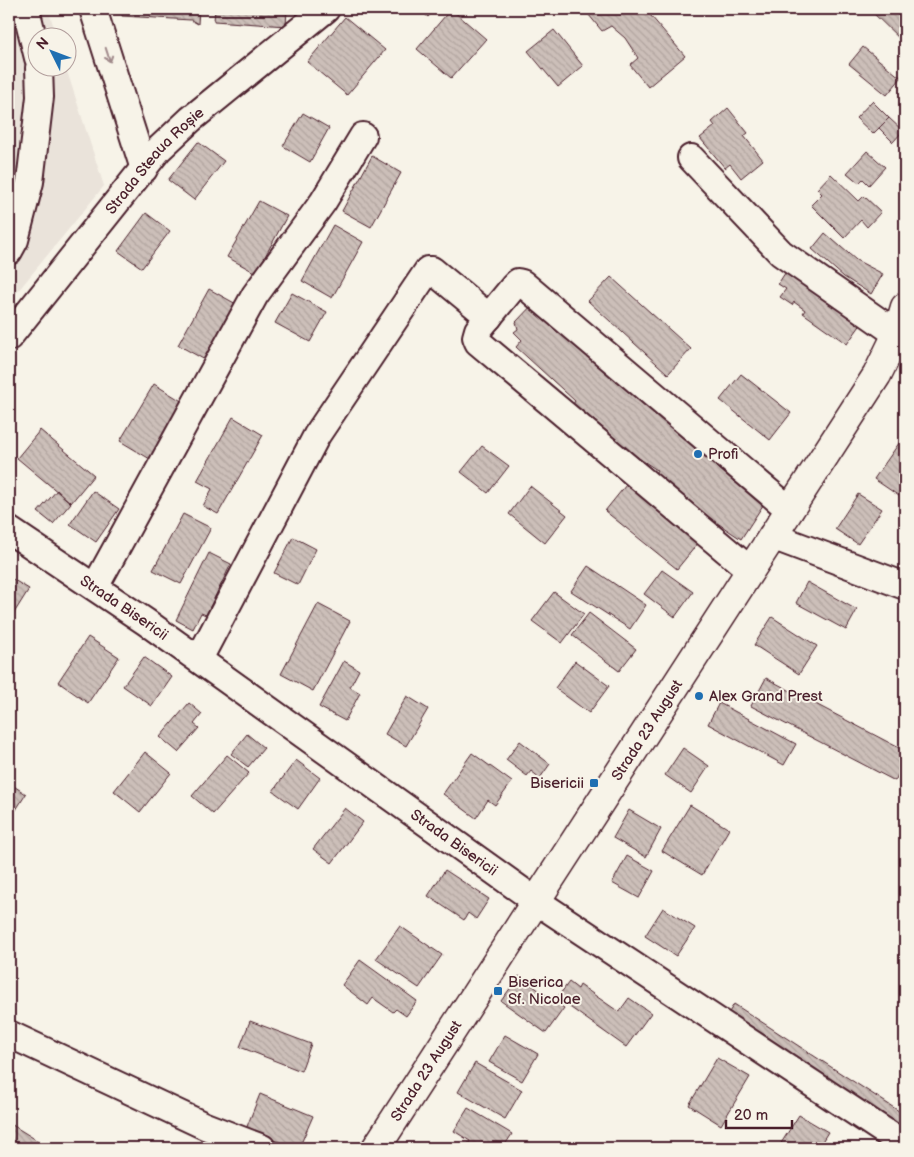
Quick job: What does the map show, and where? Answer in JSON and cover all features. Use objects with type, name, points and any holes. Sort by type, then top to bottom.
[{"type":"main road","name":"Strada 23 August","points":[[376,1148],[877,375],[897,334],[905,307]]},
{"type":"street","points":[[26,9],[31,28]]},
{"type":"street","points":[[93,9],[144,169]]},
{"type":"street","name":"Strada Steaua Roșie","points":[[9,337],[159,149],[191,119],[326,9]]},
{"type":"street","points":[[9,251],[15,240],[30,182],[40,97],[39,78]]},
{"type":"street","points":[[95,587],[254,295],[323,202],[363,136]]},
{"type":"street","points":[[691,158],[781,253],[897,334]]},
{"type":"street","points":[[199,659],[317,435],[428,270],[432,270],[489,317]]},
{"type":"street","points":[[750,570],[478,342],[476,337],[478,330],[514,286],[518,282],[522,283],[790,510]]},
{"type":"street","name":"Strada Bisericii","points":[[9,530],[199,659],[536,901],[905,1146]]},
{"type":"street","points":[[772,536],[905,586]]},
{"type":"street","points":[[9,1034],[196,1122],[262,1148]]},
{"type":"shaded area","points":[[9,9],[48,9],[54,28],[28,28],[28,78],[69,78],[104,186],[9,302]]},
{"type":"building","points":[[122,9],[199,9],[198,24],[191,20],[122,16]]},
{"type":"building","points":[[215,9],[287,9],[286,26],[214,21]]},
{"type":"building","points":[[419,9],[435,9],[428,17]]},
{"type":"building","points":[[451,9],[486,39],[451,78],[417,49]]},
{"type":"building","points":[[584,9],[645,9],[685,56],[648,87],[630,65],[638,58],[625,38],[611,26],[602,31]]},
{"type":"building","points":[[869,9],[905,9],[905,42],[904,43]]},
{"type":"building","points":[[345,17],[385,50],[347,95],[307,62]]},
{"type":"building","points":[[554,30],[583,66],[558,87],[528,51]]},
{"type":"building","points":[[863,47],[901,78],[887,95],[849,64]]},
{"type":"building","points":[[872,101],[889,118],[873,134],[856,118]]},
{"type":"building","points":[[728,108],[748,133],[744,136],[763,160],[741,178],[730,164],[725,168],[700,138],[715,126],[712,122]]},
{"type":"building","points":[[303,113],[329,128],[310,162],[283,146]]},
{"type":"building","points":[[889,118],[903,131],[893,142],[879,128]]},
{"type":"building","points":[[198,142],[224,161],[194,200],[168,180]]},
{"type":"building","points":[[867,151],[885,167],[869,185],[863,179],[859,183],[847,173]]},
{"type":"building","points":[[372,156],[401,173],[371,227],[342,211]]},
{"type":"building","points":[[831,174],[859,201],[864,196],[881,212],[867,227],[861,220],[844,238],[811,205],[822,194],[817,189]]},
{"type":"building","points":[[259,201],[287,216],[256,273],[227,257]]},
{"type":"building","points":[[146,213],[170,231],[142,268],[118,251]]},
{"type":"building","points":[[333,225],[363,242],[332,298],[302,281]]},
{"type":"building","points":[[825,233],[856,260],[883,274],[871,294],[844,277],[812,249]]},
{"type":"building","points":[[787,270],[862,323],[847,344],[803,313],[805,310],[794,302],[792,305],[780,297],[786,289],[778,284]]},
{"type":"building","points":[[611,277],[691,349],[668,374],[588,301]]},
{"type":"building","points":[[209,289],[238,305],[207,361],[178,345]]},
{"type":"building","points":[[292,293],[327,312],[310,342],[275,323]]},
{"type":"building","points":[[535,302],[767,499],[741,539],[652,479],[657,470],[568,412],[575,401],[516,347],[522,340],[514,332],[518,329],[516,322]]},
{"type":"building","points":[[741,374],[791,413],[770,440],[720,400]]},
{"type":"building","points":[[154,384],[183,402],[150,459],[120,441]]},
{"type":"building","points":[[233,417],[263,435],[218,514],[203,506],[212,489],[197,481]]},
{"type":"building","points":[[40,430],[94,475],[71,503],[17,458]]},
{"type":"building","points":[[905,437],[905,500],[874,479]]},
{"type":"building","points":[[482,446],[509,466],[488,493],[461,472]]},
{"type":"building","points":[[626,485],[699,542],[677,569],[605,511]]},
{"type":"building","points":[[530,486],[567,515],[545,543],[509,514]]},
{"type":"building","points":[[57,490],[71,503],[53,524],[38,512]]},
{"type":"building","points":[[93,491],[119,509],[96,542],[70,524]]},
{"type":"building","points":[[858,494],[882,509],[858,544],[835,529]]},
{"type":"building","points":[[183,514],[211,528],[181,584],[153,570]]},
{"type":"building","points":[[293,537],[316,549],[298,585],[274,573]]},
{"type":"building","points":[[209,553],[231,564],[206,615],[201,613],[193,629],[176,620]]},
{"type":"building","points":[[588,566],[646,605],[630,629],[571,591]]},
{"type":"building","points":[[662,570],[693,592],[675,617],[644,594]]},
{"type":"building","points":[[9,577],[29,589],[9,621]]},
{"type":"building","points":[[807,582],[857,610],[846,630],[796,603]]},
{"type":"building","points":[[554,592],[584,614],[562,643],[532,621]]},
{"type":"building","points":[[318,604],[350,621],[313,691],[281,674]]},
{"type":"building","points":[[589,613],[636,649],[619,671],[572,635]]},
{"type":"building","points":[[772,617],[817,646],[799,674],[754,645]]},
{"type":"building","points":[[88,637],[119,657],[88,703],[58,682]]},
{"type":"building","points":[[144,657],[172,677],[152,706],[123,686]]},
{"type":"building","points":[[344,661],[359,670],[350,687],[360,693],[345,721],[319,707]]},
{"type":"building","points":[[575,661],[609,686],[589,713],[555,688]]},
{"type":"building","points":[[766,678],[905,751],[905,761],[895,781],[751,706]]},
{"type":"building","points":[[407,696],[428,709],[406,746],[385,734]]},
{"type":"building","points":[[189,703],[202,714],[194,724],[199,728],[178,752],[160,737]]},
{"type":"building","points":[[719,703],[796,744],[784,765],[708,724]]},
{"type":"building","points":[[247,734],[264,748],[248,767],[231,754]]},
{"type":"building","points":[[520,741],[550,764],[540,778],[531,771],[527,776],[506,760]]},
{"type":"building","points":[[683,748],[709,766],[691,793],[665,775]]},
{"type":"building","points":[[145,752],[171,773],[140,812],[114,791]]},
{"type":"building","points":[[472,753],[512,782],[495,805],[488,800],[476,818],[443,794]]},
{"type":"building","points":[[227,755],[249,773],[213,814],[192,796]]},
{"type":"building","points":[[296,760],[320,778],[298,809],[273,791]]},
{"type":"building","points":[[9,783],[26,794],[9,821]]},
{"type":"building","points":[[690,805],[729,829],[702,875],[662,851]]},
{"type":"building","points":[[345,808],[363,822],[332,863],[313,849]]},
{"type":"building","points":[[629,810],[661,829],[646,857],[613,838]]},
{"type":"building","points":[[627,856],[654,871],[639,898],[612,883]]},
{"type":"building","points":[[445,870],[489,899],[476,919],[468,913],[464,920],[428,896]]},
{"type":"building","points":[[663,908],[695,928],[676,956],[645,936]]},
{"type":"building","points":[[400,926],[442,955],[419,988],[376,959]]},
{"type":"building","points":[[360,960],[417,1001],[406,1016],[396,1009],[393,1012],[373,998],[368,1005],[342,985]]},
{"type":"building","points":[[519,976],[564,1008],[546,1033],[501,1001]]},
{"type":"building","points":[[569,982],[578,989],[580,985],[619,1012],[629,998],[651,1013],[626,1047],[557,998]]},
{"type":"building","points":[[734,1004],[905,1115],[905,1130],[725,1019]]},
{"type":"building","points":[[250,1021],[311,1044],[301,1071],[240,1047]]},
{"type":"building","points":[[505,1035],[538,1054],[522,1081],[489,1062]]},
{"type":"building","points":[[717,1058],[750,1077],[721,1125],[689,1105]]},
{"type":"building","points":[[475,1063],[522,1090],[505,1119],[458,1092]]},
{"type":"building","points":[[260,1094],[313,1116],[299,1148],[294,1148],[246,1129]]},
{"type":"building","points":[[468,1108],[512,1134],[503,1148],[470,1148],[467,1146],[470,1141],[454,1131]]},
{"type":"building","points":[[799,1115],[828,1132],[818,1148],[778,1148]]},
{"type":"building","points":[[9,1123],[38,1141],[34,1148],[9,1148]]},
{"type":"place","name":"Profi","points":[[698,454]]},
{"type":"place","name":"Alex Grand Prest","points":[[699,696]]},
{"type":"place","name":"Bisericii","points":[[594,783]]},
{"type":"place","name":"Biserica Sf. Nicolae","points":[[498,991]]}]
